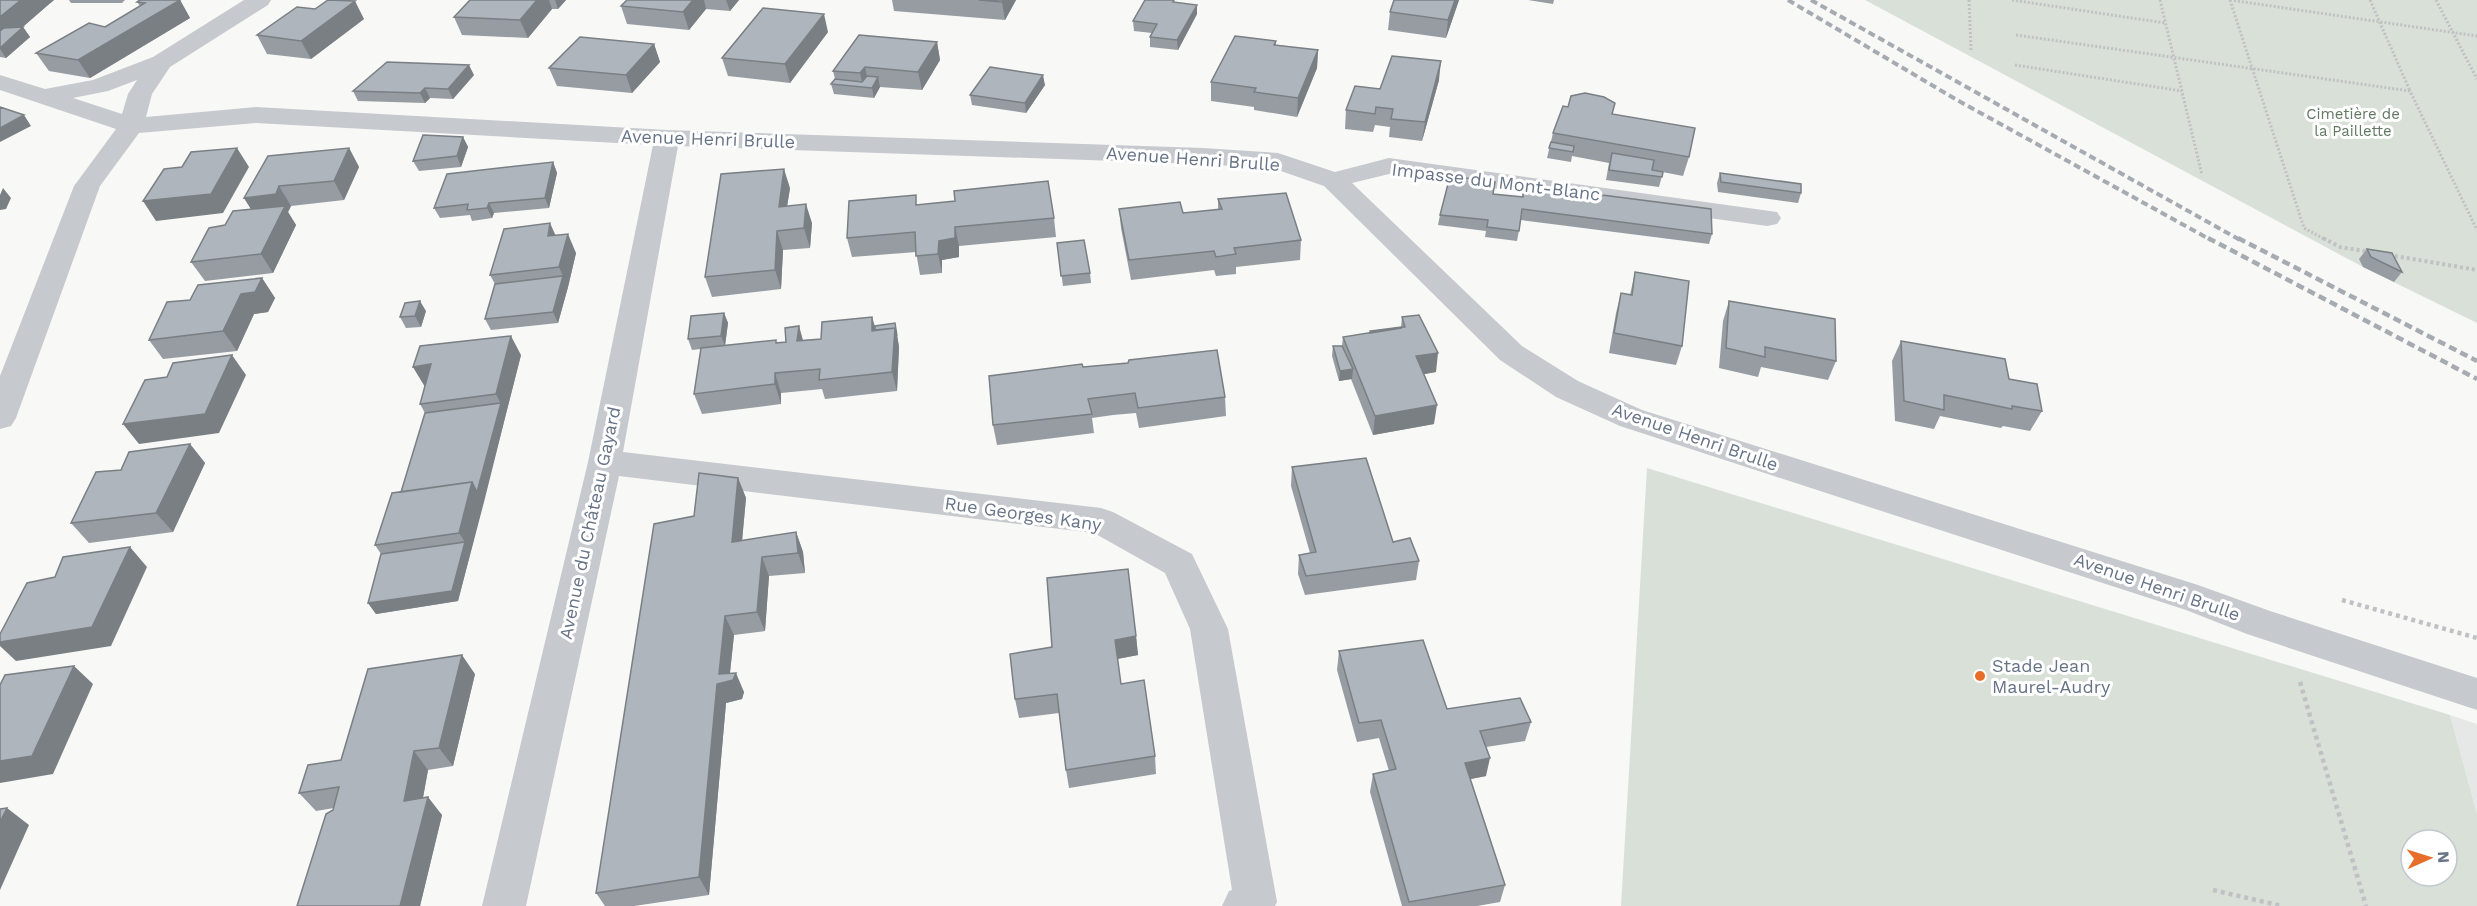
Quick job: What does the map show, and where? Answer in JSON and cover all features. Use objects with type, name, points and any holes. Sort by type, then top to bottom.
[{"type":"street","points":[[45,96],[99,86],[161,62],[260,0]]},
{"type":"street","points":[[0,418],[87,186],[131,126],[140,94],[161,62]]},
{"type":"street","name":"Avenue Henri Brulle","points":[[0,82],[131,126],[256,115],[667,138],[1203,156],[1278,161],[1333,180],[1511,353],[1567,389],[1631,418],[2198,598],[2286,632],[2477,694]]},
{"type":"street","name":"Avenue du Château Gayard","points":[[504,906],[605,462],[667,138]]},
{"type":"street","name":"Impasse du Mont-Blanc","points":[[1333,180],[1389,166],[1767,218]]},
{"type":"street","name":"Rue Georges Kany","points":[[605,462],[1101,521],[1179,564],[1209,629],[1255,903],[1244,906]]},
{"type":"path","points":[[1970,0],[1971,51]]},
{"type":"path","points":[[2012,0],[2165,23]]},
{"type":"path","points":[[2160,0],[2202,175]]},
{"type":"path","points":[[2374,253],[2340,247],[2304,228],[2250,68],[2230,0],[2477,36]]},
{"type":"path","points":[[2370,0],[2410,91],[2477,230]]},
{"type":"path","points":[[2436,0],[2477,79]]},
{"type":"path","points":[[2016,35],[2410,91]]},
{"type":"path","points":[[2015,65],[2182,91]]},
{"type":"path","points":[[2386,255],[2477,270]]},
{"type":"path","points":[[2286,632],[2366,906]]},
{"type":"path","points":[[2213,890],[2282,906]]},
{"type":"shaded area","points":[[2450,715],[2477,724],[2477,814]]},
{"type":"green space","name":"Cimetière de la Paillette","points":[[1865,0],[2477,0],[2477,323],[2363,267]]},
{"type":"green space","name":"Stade Jean Maurel-Audry","points":[[1647,468],[2450,715],[2477,814],[2477,906],[1621,906]]},
{"type":"building","points":[[0,0],[21,0],[0,17]]},
{"type":"building","points":[[140,0],[180,0],[78,60],[36,53],[89,23],[105,27],[145,3],[137,2]]},
{"type":"building","points":[[328,0],[355,1],[301,41],[257,35],[297,7],[315,9]]},
{"type":"building","points":[[470,0],[537,0],[520,20],[454,17]]},
{"type":"building","points":[[627,0],[693,0],[683,12],[621,6]]},
{"type":"building","points":[[979,0],[1004,0],[1002,2]]},
{"type":"building","points":[[1145,0],[1174,0],[1173,2],[1197,5],[1177,40],[1150,37],[1157,24],[1133,21]]},
{"type":"building","points":[[1394,0],[1455,0],[1448,20],[1390,12]]},
{"type":"building","points":[[763,8],[824,14],[785,64],[722,58]]},
{"type":"building","points":[[23,27],[0,48],[0,31],[4,28]]},
{"type":"building","points":[[859,35],[937,42],[918,72],[865,67],[860,73],[833,71]]},
{"type":"building","points":[[1235,36],[1276,41],[1274,45],[1318,50],[1298,98],[1254,92],[1256,88],[1211,82]]},
{"type":"building","points":[[580,37],[654,44],[626,75],[549,68]]},
{"type":"building","points":[[1392,56],[1441,61],[1425,122],[1391,119],[1393,109],[1376,107],[1375,114],[1346,110],[1355,86],[1380,89]]},
{"type":"building","points":[[387,62],[469,65],[448,89],[425,88],[420,93],[353,91]]},
{"type":"building","points":[[990,67],[1043,75],[1025,103],[970,95]]},
{"type":"building","points":[[867,76],[878,77],[872,88],[831,84],[835,79],[862,82]]},
{"type":"building","points":[[1585,93],[1604,97],[1615,103],[1612,114],[1695,128],[1689,157],[1553,133],[1563,106],[1568,107],[1571,96]]},
{"type":"building","points":[[0,107],[24,115],[0,128]]},
{"type":"building","points":[[423,135],[463,137],[457,156],[413,161]]},
{"type":"building","points":[[1551,142],[1574,146],[1573,152],[1549,148]]},
{"type":"building","points":[[237,148],[211,194],[143,201],[164,169],[182,167],[191,152]]},
{"type":"building","points":[[349,148],[334,181],[279,186],[276,194],[244,198],[268,156]]},
{"type":"building","points":[[1612,153],[1654,160],[1652,170],[1663,172],[1662,177],[1609,170]]},
{"type":"building","points":[[553,162],[545,198],[489,203],[487,208],[467,210],[468,204],[434,208],[447,174]]},
{"type":"building","points":[[784,169],[779,207],[806,204],[804,228],[777,231],[775,270],[705,277],[721,174]]},
{"type":"building","points":[[1720,173],[1801,184],[1801,193],[1721,182]]},
{"type":"building","points":[[1450,176],[1495,182],[1493,194],[1523,197],[1524,185],[1711,209],[1712,234],[1522,209],[1519,231],[1487,227],[1488,220],[1440,215]]},
{"type":"building","points":[[1048,181],[1054,218],[955,227],[955,238],[939,241],[938,254],[916,256],[915,232],[847,238],[849,201],[916,195],[916,205],[955,201],[954,191]]},
{"type":"building","points":[[1286,193],[1301,240],[1234,248],[1236,254],[1216,257],[1214,251],[1129,260],[1119,209],[1180,202],[1183,213],[1222,209],[1218,199]]},
{"type":"building","points":[[285,206],[261,254],[191,262],[209,228],[225,225],[233,211]]},
{"type":"building","points":[[550,223],[548,236],[568,234],[559,267],[490,275],[504,229]]},
{"type":"building","points":[[1084,240],[1090,273],[1061,276],[1057,243]]},
{"type":"building","points":[[2367,249],[2392,253],[2402,272],[2371,257]]},
{"type":"building","points":[[1635,272],[1689,281],[1682,346],[1614,333],[1621,293],[1632,295]]},
{"type":"building","points":[[563,276],[553,312],[485,319],[495,284]]},
{"type":"building","points":[[262,278],[255,292],[241,294],[223,331],[149,340],[167,302],[190,300],[198,285]]},
{"type":"building","points":[[420,301],[415,316],[400,317],[405,303]]},
{"type":"building","points":[[1729,301],[1835,319],[1836,361],[1765,347],[1765,357],[1726,348]]},
{"type":"building","points":[[724,313],[721,336],[688,339],[691,316]]},
{"type":"building","points":[[1419,315],[1438,353],[1416,356],[1437,405],[1375,416],[1343,337],[1405,327],[1402,317]]},
{"type":"building","points":[[872,317],[872,331],[895,328],[892,372],[819,380],[820,369],[775,373],[775,384],[694,394],[701,348],[776,340],[776,343],[786,342],[785,328],[799,326],[797,341],[821,339],[822,322]]},
{"type":"building","points":[[895,323],[897,336],[895,328],[875,330],[875,326]]},
{"type":"building","points":[[1401,327],[1371,333],[1370,331]]},
{"type":"building","points":[[511,336],[496,394],[420,404],[431,364],[413,367],[420,346]]},
{"type":"building","points":[[1901,341],[2005,359],[2009,379],[2037,384],[2042,411],[2012,406],[2012,409],[1944,395],[1944,410],[1904,401]]},
{"type":"building","points":[[1333,346],[1342,346],[1353,369],[1340,371]]},
{"type":"building","points":[[1217,350],[1225,397],[1138,408],[1135,393],[1088,399],[1092,414],[993,425],[989,376],[1082,364],[1083,367],[1128,363],[1129,360]]},
{"type":"building","points":[[232,355],[205,414],[123,424],[145,380],[167,377],[173,363]]},
{"type":"building","points":[[501,403],[477,492],[472,482],[401,492],[425,413]]},
{"type":"building","points":[[190,444],[156,513],[71,523],[96,472],[121,470],[129,452]]},
{"type":"building","points":[[1366,458],[1393,542],[1410,538],[1419,561],[1306,576],[1299,555],[1316,552],[1292,467]]},
{"type":"building","points":[[699,473],[738,478],[732,542],[796,532],[798,553],[762,557],[757,612],[725,616],[719,674],[736,673],[733,680],[717,684],[699,877],[596,893],[654,524],[694,516]]},
{"type":"building","points":[[472,482],[459,533],[375,545],[392,493]]},
{"type":"building","points":[[465,542],[452,591],[368,603],[381,554]]},
{"type":"building","points":[[130,547],[92,627],[0,642],[0,634],[27,583],[55,577],[63,557]]},
{"type":"building","points":[[1128,569],[1136,636],[1115,640],[1121,684],[1144,680],[1155,756],[1066,770],[1057,694],[1015,699],[1010,654],[1052,647],[1047,578]]},
{"type":"building","points":[[1423,640],[1447,709],[1520,698],[1531,722],[1480,731],[1490,758],[1465,763],[1505,885],[1409,902],[1373,774],[1396,769],[1381,720],[1359,723],[1339,651]]},
{"type":"building","points":[[462,655],[439,748],[414,751],[404,801],[428,797],[400,906],[297,906],[326,814],[333,810],[339,787],[299,793],[308,765],[341,760],[368,669]]},
{"type":"building","points":[[74,666],[32,756],[0,761],[0,685],[5,675]]},
{"type":"building","points":[[7,808],[0,822],[0,809]]},
{"type":"railway","points":[[1788,0],[1957,100],[2211,240]]},
{"type":"railway","points":[[1811,0],[2240,240]]},
{"type":"railway","points":[[2208,238],[2477,379]]},
{"type":"railway","points":[[2238,238],[2477,361]]},
{"type":"place","name":"Stade Jean Maurel-Audry","points":[[1980,676]]}]
